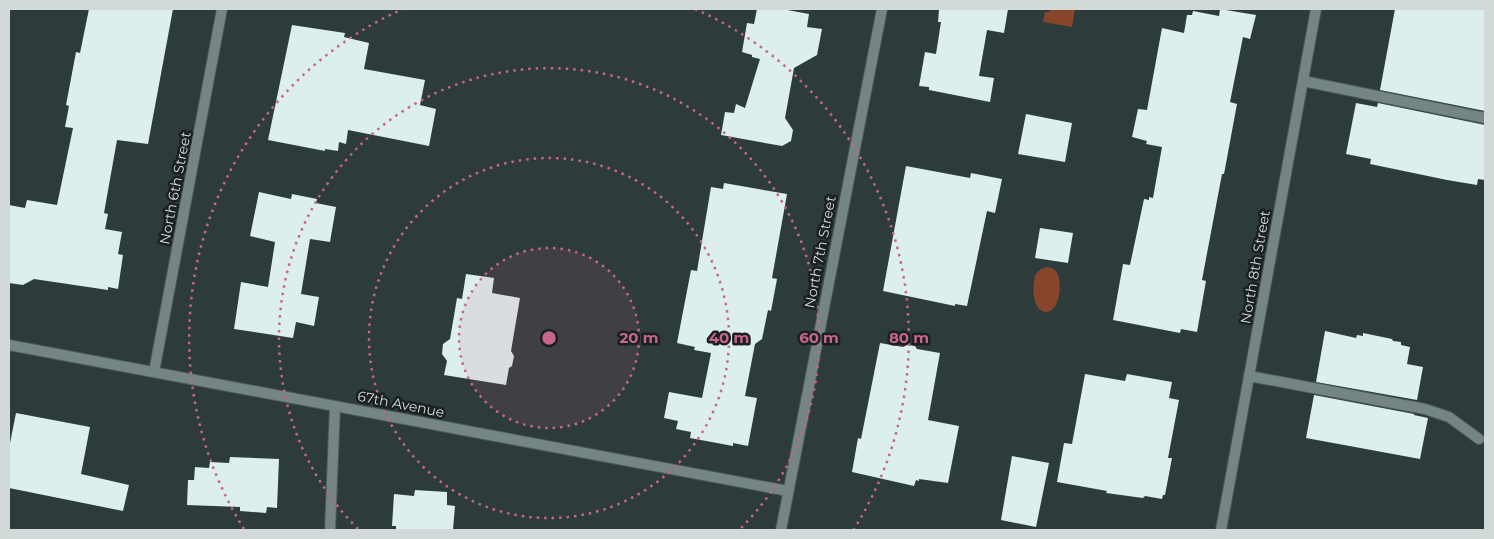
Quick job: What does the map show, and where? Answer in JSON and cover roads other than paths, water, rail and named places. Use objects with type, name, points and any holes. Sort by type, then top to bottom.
[{"type":"street","name":"North 6th Street","points":[[154,372],[222,9]]},
{"type":"street","name":"North 7th Street","points":[[781,530],[882,9]]},
{"type":"street","name":"North 8th Street","points":[[1221,530],[1316,9]]},
{"type":"street","points":[[1303,81],[1485,118]]},
{"type":"street","name":"67th Avenue","points":[[9,344],[788,491]]},
{"type":"street","points":[[1249,376],[1425,409],[1449,417],[1479,439]]},
{"type":"street","points":[[330,530],[335,406]]}]
